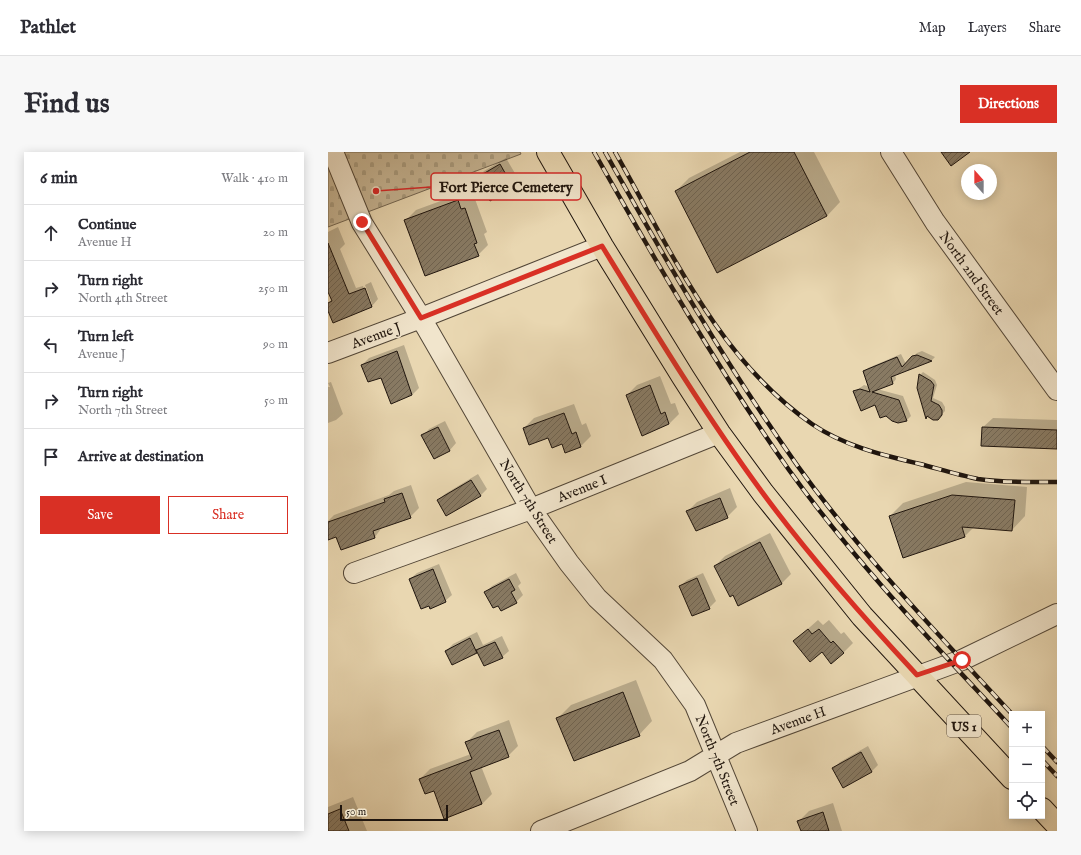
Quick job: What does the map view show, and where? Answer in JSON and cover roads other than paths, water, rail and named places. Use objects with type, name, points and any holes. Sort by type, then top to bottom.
[{"type":"main road","name":"US 1","points":[[548,152],[602,246],[719,432],[763,493],[862,616],[1009,775]]},
{"type":"main road","points":[[1045,812],[1057,825]]},
{"type":"street","name":"North 7th Street","points":[[334,152],[362,222],[421,318],[531,508],[569,563],[597,598],[663,660],[695,705],[747,831]]},
{"type":"street","name":"North 2nd Street","points":[[891,152],[935,222],[1057,390]]},
{"type":"street","name":"Avenue J","points":[[328,352],[421,318],[602,246]]},
{"type":"street","name":"Avenue I","points":[[354,573],[531,508],[719,432]]},
{"type":"street","name":"Avenue H","points":[[541,831],[690,771],[736,743],[917,675],[962,660],[1057,614]]},
{"type":"railway","points":[[594,152],[712,353],[789,470],[814,504],[868,570],[1009,725]]},
{"type":"railway","points":[[605,152],[697,311],[745,389],[797,465],[847,530],[874,562],[928,624],[1009,711]]},
{"type":"railway","points":[[615,152],[677,264],[723,335],[749,368],[779,398],[812,424],[824,432],[864,449],[978,479],[1008,482],[1057,482]]},
{"type":"railway","points":[[1043,747],[1057,762]]},
{"type":"railway","points":[[1045,763],[1057,776]]},
{"type":"place","name":"Fort Pierce Cemetery","points":[[376,191]]}]
